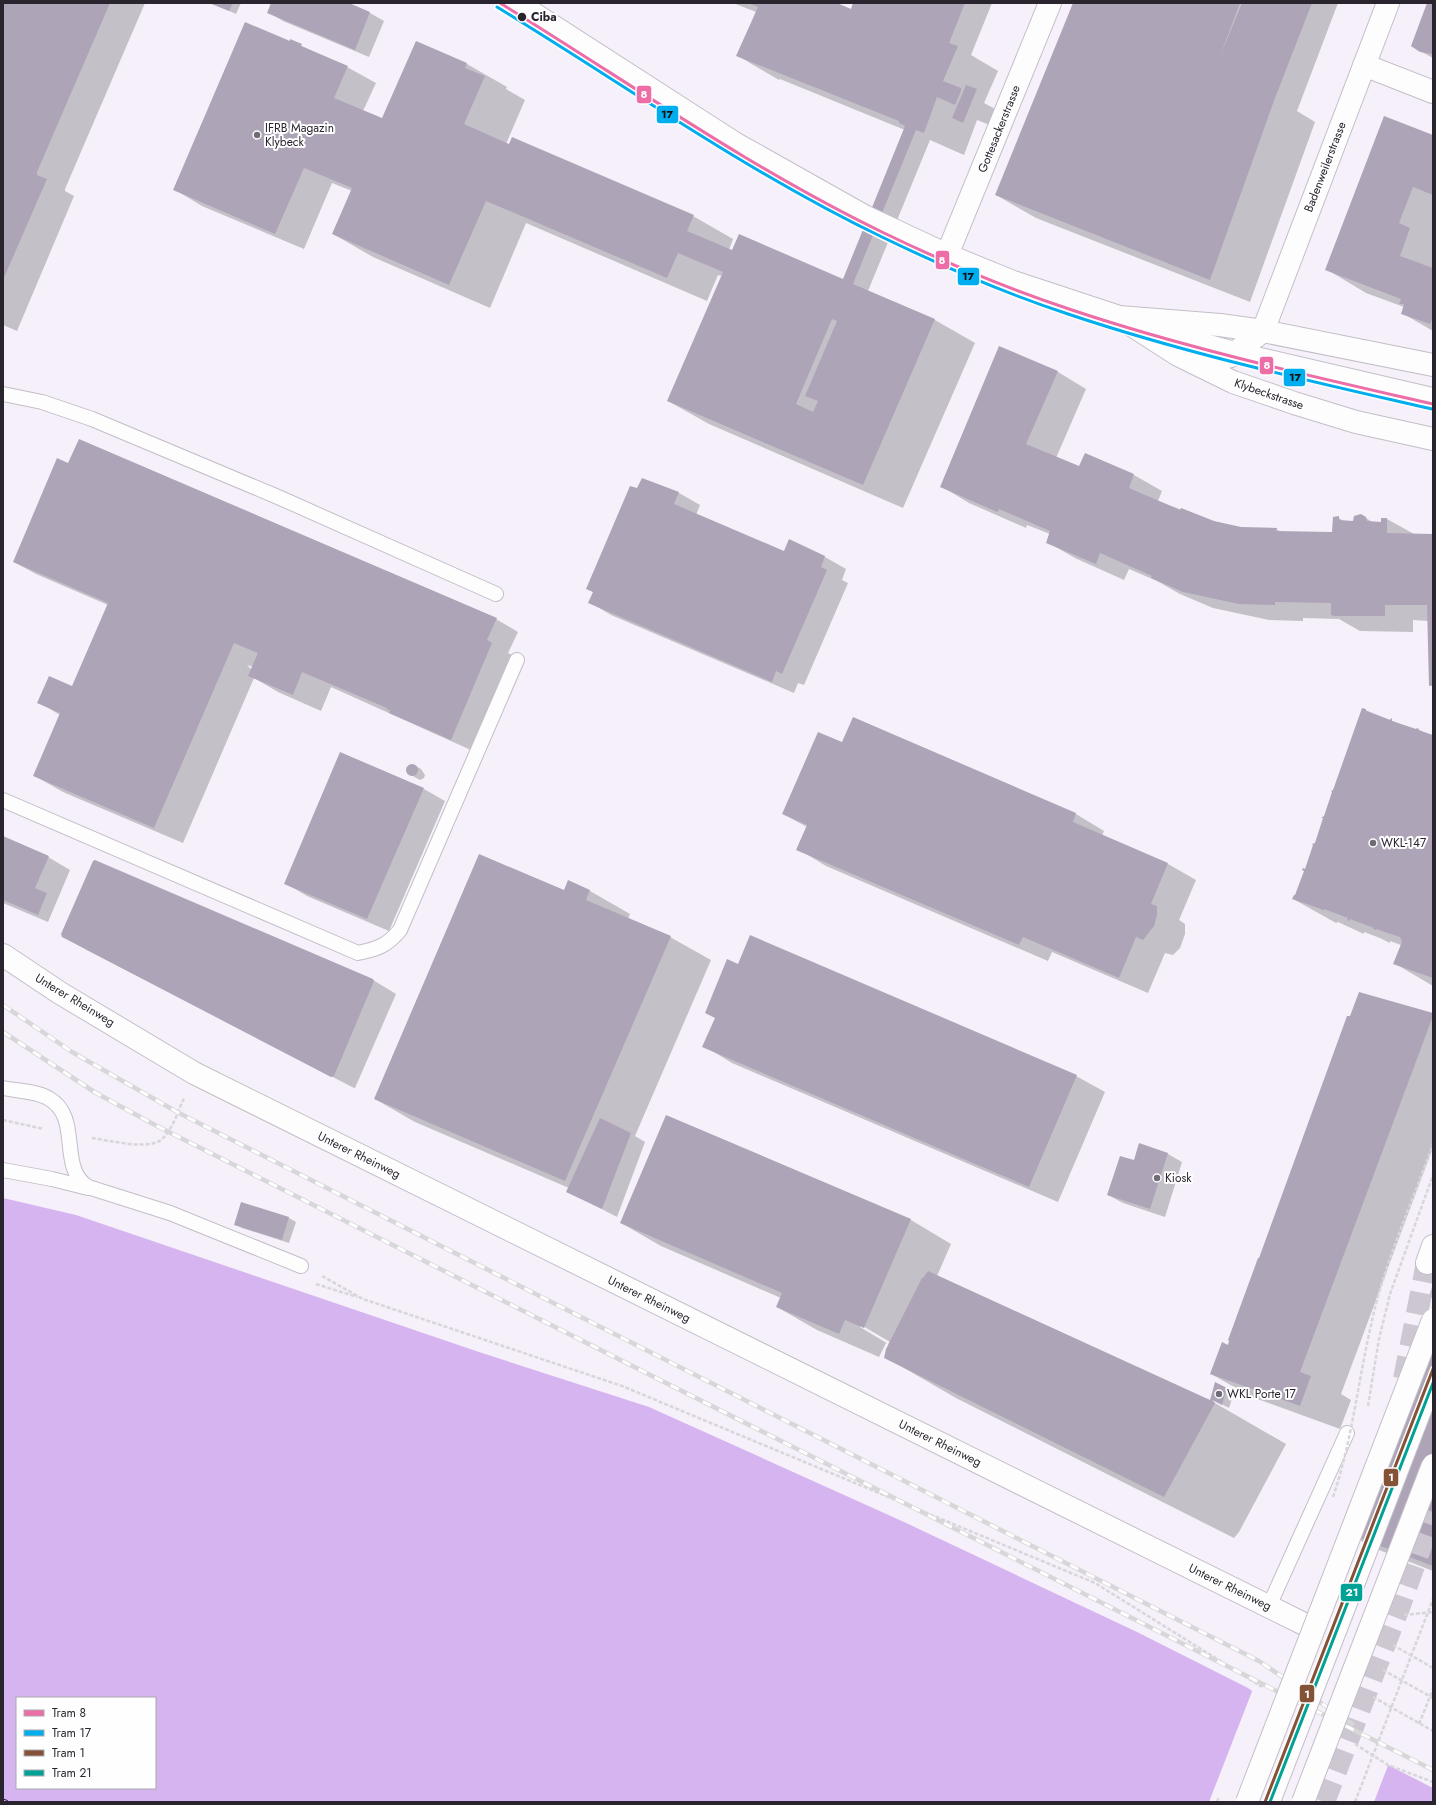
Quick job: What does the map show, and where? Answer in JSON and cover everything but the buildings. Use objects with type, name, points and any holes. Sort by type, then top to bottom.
[{"type":"street","name":"Klybeckstrasse","points":[[517,3],[736,144],[866,217],[947,255],[1013,282],[1119,317],[1220,325],[1263,331],[1433,365]]},
{"type":"street","name":"Gottesackerstrasse","points":[[947,255],[1050,3]]},
{"type":"street","name":"Badenweilerstrasse","points":[[1263,331],[1388,3]]},
{"type":"street","points":[[1364,65],[1433,92]]},
{"type":"street","name":"Klybeckstrasse","points":[[1119,317],[1178,355],[1233,382],[1356,422],[1433,439]]},
{"type":"street","points":[[1199,365],[1231,356],[1263,331]]},
{"type":"street","name":"Unterer Rheinweg","points":[[3,955],[60,993],[194,1073],[1269,1606],[1306,1626]]},
{"type":"street","points":[[1247,1802],[1433,1320]]},
{"type":"street","points":[[1302,1802],[1433,1465]]},
{"type":"lane","points":[[1119,317],[1184,337],[1433,395]]},
{"type":"lane","points":[[3,394],[42,402],[92,419],[278,497],[496,594]]},
{"type":"lane","points":[[3,800],[358,953],[376,949],[391,941],[400,930],[517,660]]},
{"type":"lane","points":[[3,1088],[41,1095],[51,1100],[62,1110],[66,1118],[71,1158],[78,1177],[85,1185],[92,1189]]},
{"type":"lane","points":[[3,1170],[52,1179],[92,1189],[170,1213],[301,1266]]},
{"type":"lane","points":[[1273,1802],[1433,1388]]},
{"type":"lane","points":[[1269,1606],[1347,1433]]},
{"type":"lane","points":[[1306,1626],[1390,1453]]},
{"type":"path","points":[[3,1120],[69,1134],[140,1144],[159,1142],[168,1131],[194,1073]]},
{"type":"path","points":[[1331,1504],[1351,1433],[1371,1325],[1379,1293],[1433,1144]]},
{"type":"path","points":[[301,1266],[363,1299],[622,1386],[1095,1583],[1268,1690]]},
{"type":"path","points":[[1355,1802],[1433,1599]]},
{"type":"path","points":[[1260,1691],[1263,1683]]},
{"type":"path","points":[[1419,1724],[1433,1689]]},
{"type":"path","points":[[1348,1740],[1388,1765],[1433,1782]]},
{"type":"path","points":[[1217,1802],[1220,1795]]},
{"type":"shaded area","points":[[3,1198],[76,1215],[479,1352],[649,1407],[904,1522],[1137,1632],[1248,1688],[1296,1723],[1388,1765],[1433,1788],[1433,1802],[3,1802]]},
{"type":"pier","points":[[1253,1689],[1297,1721],[1389,1763],[1374,1802],[1209,1802]]},
{"type":"ferry route","points":[[3,1799],[12,1802]]},
{"type":"tunnel","points":[[1404,1379],[1427,1263]]},
{"type":"tunnel","points":[[1324,1802],[1400,1605],[1433,1512]]},
{"type":"railway","points":[[3,1005],[72,1052],[177,1112],[1259,1661],[1352,1724]]},
{"type":"railway","points":[[3,1032],[96,1093],[155,1125],[1433,1770]]},
{"type":"tram line","name":"8","points":[[500,3],[689,123],[785,181],[884,233],[952,264],[1045,301],[1159,337],[1250,361],[1433,404]]},
{"type":"tram line","name":"17","points":[[497,7],[687,127],[783,185],[832,212],[950,269],[1044,306],[1158,342],[1249,366],[1432,409]]},
{"type":"tram line","name":"1","points":[[1265,1802],[1433,1369]]},
{"type":"tram line","name":"21","points":[[1270,1802],[1433,1383]]},
{"type":"place","name":"Ciba","points":[[522,17]]},
{"type":"place","name":"IFRB Magazin Klybeck","points":[[257,135]]},
{"type":"place","name":"WKL-147","points":[[1373,843]]},
{"type":"place","name":"Kiosk","points":[[1157,1178]]},
{"type":"place","name":"WKL Porte 17","points":[[1219,1394]]}]
